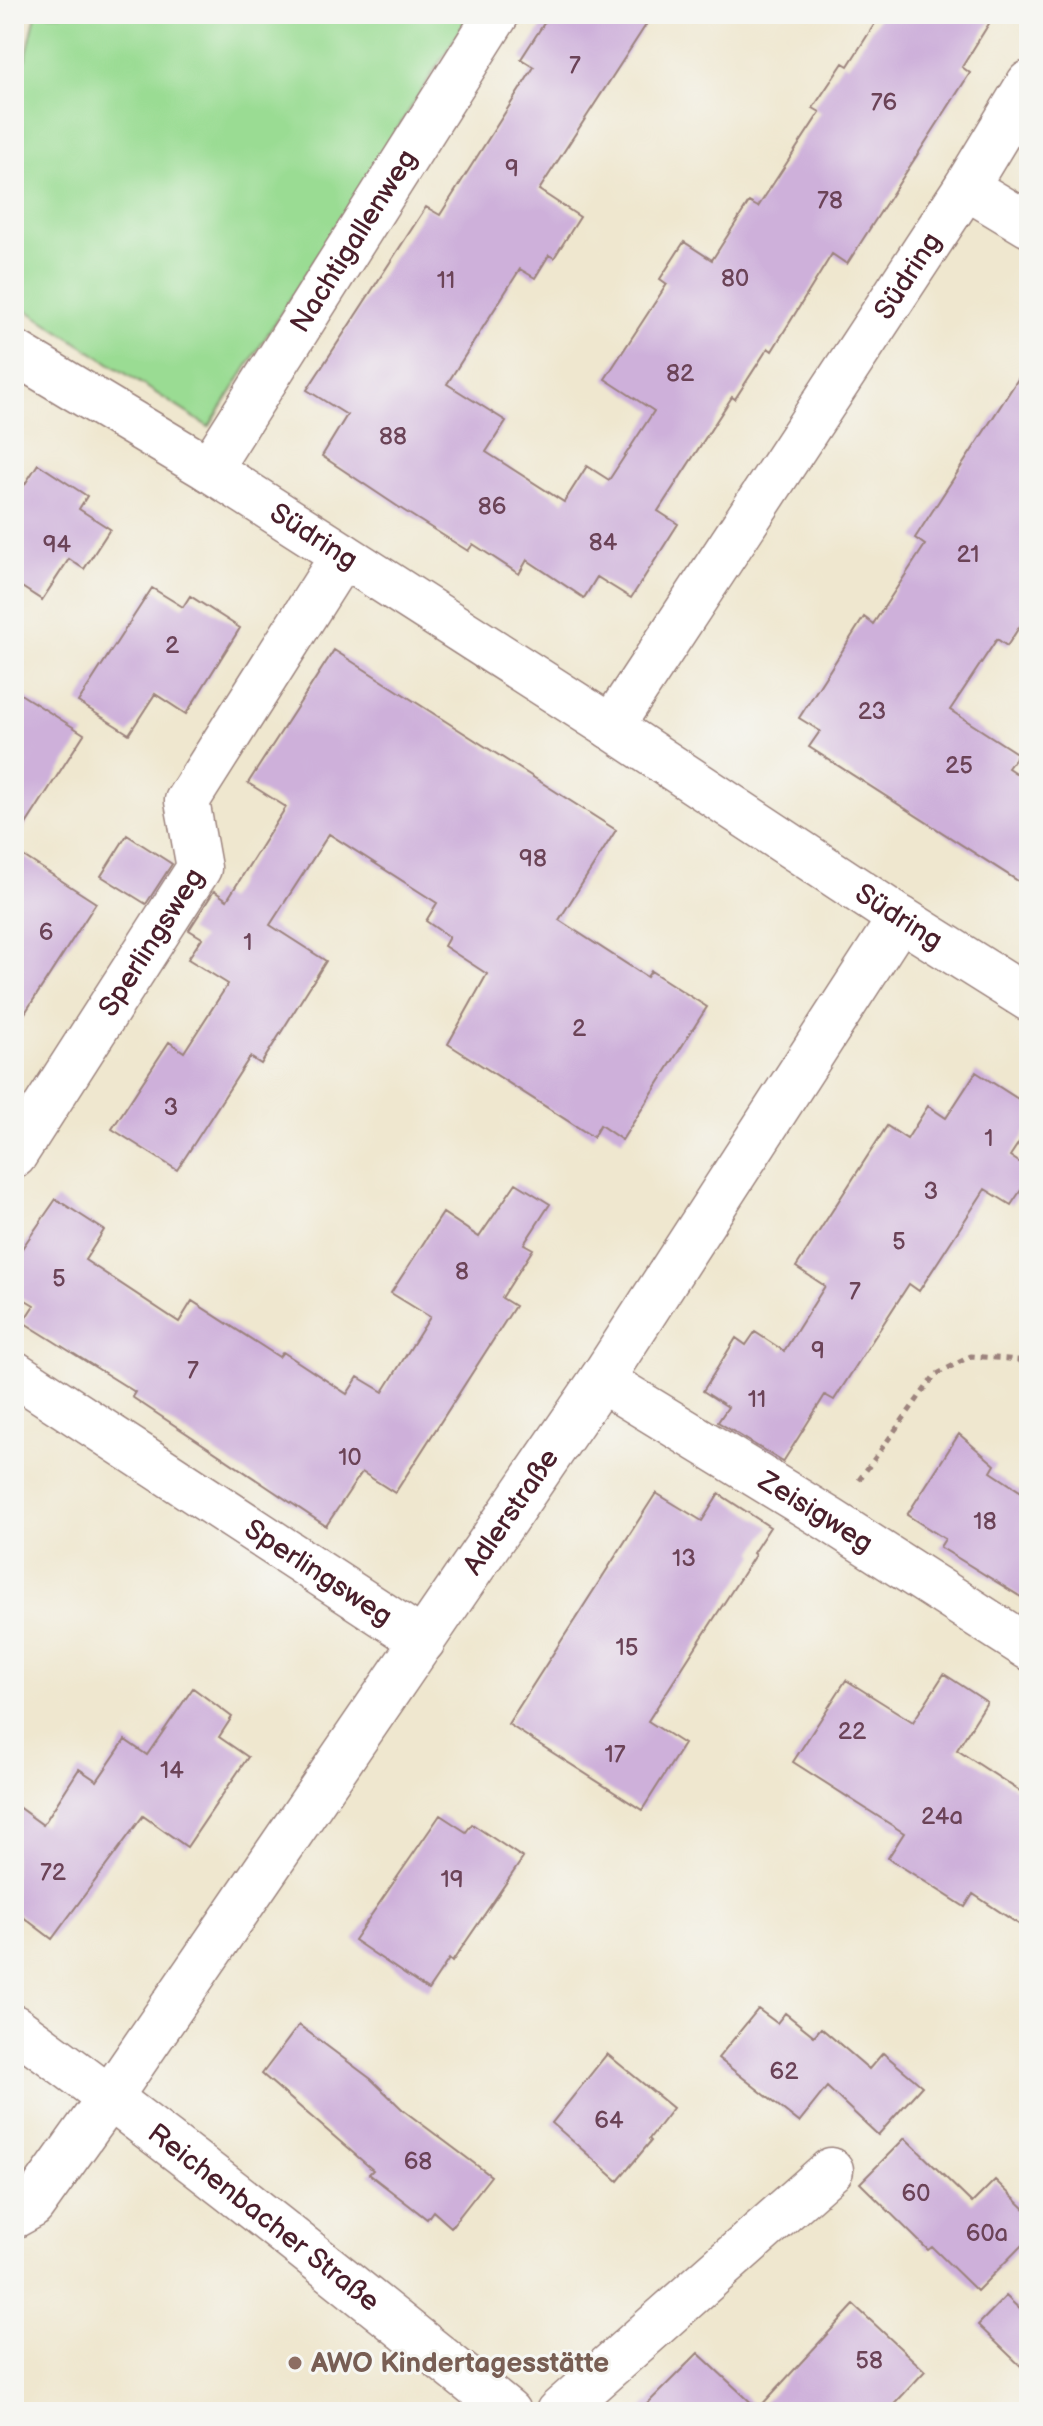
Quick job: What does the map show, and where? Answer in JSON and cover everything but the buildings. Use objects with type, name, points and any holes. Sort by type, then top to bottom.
[{"type":"street","name":"Nachtigallenweg","points":[[209,469],[497,14]]},
{"type":"street","name":"Südring","points":[[611,727],[966,187],[1029,83]]},
{"type":"street","points":[[966,187],[1029,225]]},
{"type":"street","name":"Südring","points":[[14,352],[209,469],[1029,999]]},
{"type":"street","name":"Sperlingsweg","points":[[14,1156],[199,868],[187,801],[343,555]]},
{"type":"street","name":"Adlerstraße","points":[[14,2216],[32,2206],[110,2097],[423,1641],[601,1380],[900,918]]},
{"type":"street","name":"Sperlingsweg","points":[[14,1373],[423,1641]]},
{"type":"street","name":"Zeisigweg","points":[[601,1380],[830,1520],[1029,1648]]},
{"type":"street","name":"Reichenbacher Straße","points":[[14,2027],[110,2097],[357,2289],[508,2412]]},
{"type":"street","points":[[558,2412],[831,2170]]},
{"type":"path","points":[[830,1520],[935,1375],[971,1356],[1018,1360],[1029,1367]]},
{"type":"green space","points":[[36,14],[470,14],[209,427],[14,302],[14,110]]},
{"type":"place","name":"AWO Kindertagesstätte","points":[[295,2363]]}]
